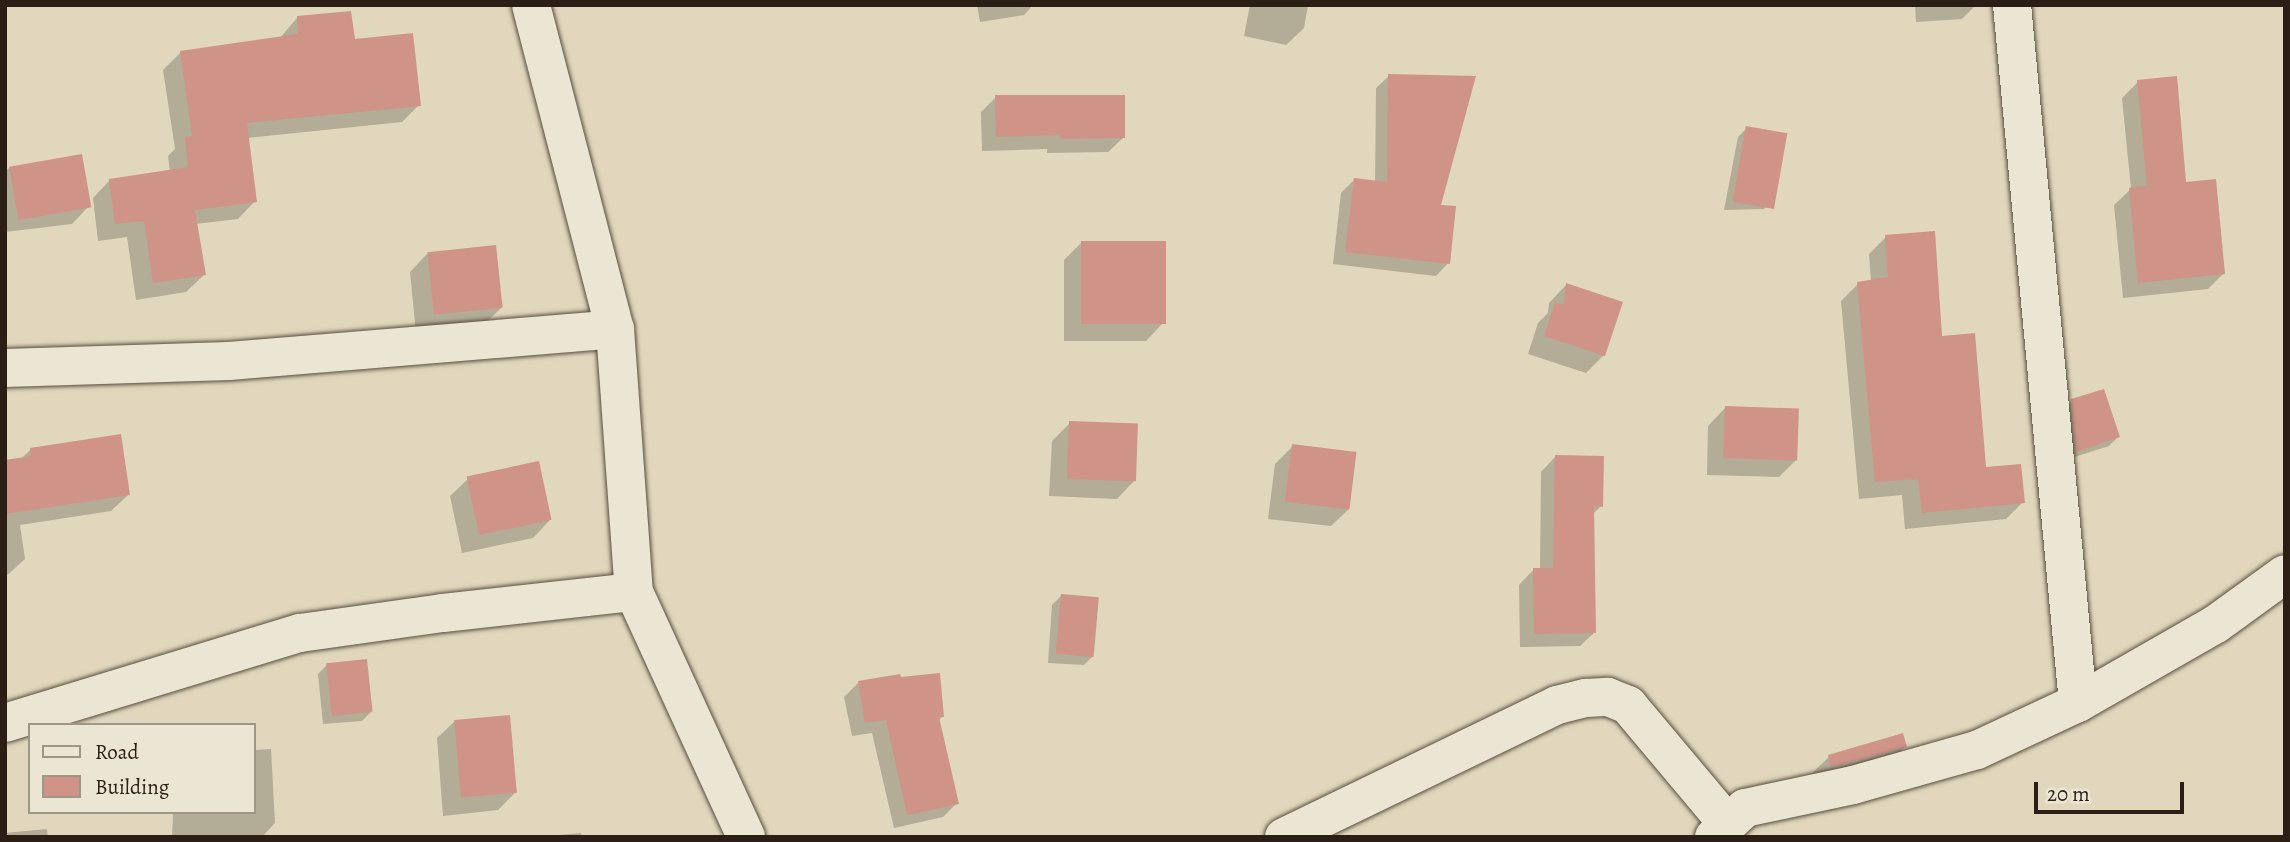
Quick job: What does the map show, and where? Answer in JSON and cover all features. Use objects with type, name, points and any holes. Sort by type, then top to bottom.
[{"type":"street","points":[[531,5],[615,329],[634,592],[746,837]]},
{"type":"street","points":[[2012,5],[2078,703]]},
{"type":"street","points":[[5,368],[229,361],[615,329]]},
{"type":"street","points":[[1284,837],[1557,705],[1586,698],[1608,698],[1628,705],[1721,831],[1745,808],[1853,785],[1977,750],[2078,703],[2216,624],[2285,573]]},
{"type":"street","points":[[5,723],[300,632],[634,592]]},
{"type":"building","points":[[351,11],[355,39],[413,33],[421,106],[247,123],[257,202],[195,210],[206,275],[153,283],[144,221],[115,224],[109,179],[188,167],[185,137],[192,136],[180,51],[298,34],[297,16]]},
{"type":"building","points":[[1388,74],[1476,76],[1441,205],[1456,206],[1450,264],[1345,252],[1354,178],[1387,182]]},
{"type":"building","points":[[2177,76],[2186,182],[2216,179],[2225,274],[2138,283],[2129,188],[2147,186],[2137,80]]},
{"type":"building","points":[[995,95],[1125,95],[1125,138],[1061,139],[1061,135],[996,137]]},
{"type":"building","points":[[1746,126],[1787,133],[1774,209],[1733,202]]},
{"type":"building","points":[[82,154],[91,207],[19,220],[9,167]]},
{"type":"building","points":[[1935,231],[1942,336],[1975,333],[1986,467],[2021,464],[2025,503],[1922,513],[1918,479],[1875,482],[1857,282],[1888,277],[1885,235]]},
{"type":"building","points":[[1081,241],[1166,241],[1166,324],[1081,324]]},
{"type":"building","points":[[496,245],[503,308],[434,315],[427,252]]},
{"type":"building","points":[[1566,283],[1623,302],[1605,356],[1544,336],[1555,303],[1564,304]]},
{"type":"building","points":[[2104,389],[2120,437],[2076,452],[2071,399]]},
{"type":"building","points":[[1725,406],[1799,409],[1797,461],[1723,458]]},
{"type":"building","points":[[1069,421],[1138,423],[1136,481],[1067,479]]},
{"type":"building","points":[[121,434],[130,495],[5,514],[5,460],[31,456],[30,448]]},
{"type":"building","points":[[1292,444],[1357,452],[1349,509],[1285,502]]},
{"type":"building","points":[[1555,455],[1604,456],[1603,507],[1594,506],[1596,633],[1534,634],[1533,568],[1553,568]]},
{"type":"building","points":[[539,461],[551,520],[479,535],[467,476]]},
{"type":"building","points":[[1061,594],[1099,597],[1094,657],[1056,654]]},
{"type":"building","points":[[367,659],[373,712],[332,716],[326,663]]},
{"type":"building","points":[[940,673],[944,717],[939,717],[959,804],[907,815],[886,720],[865,723],[858,681],[900,674],[901,677]]},
{"type":"building","points":[[510,715],[517,793],[461,798],[454,720]]},
{"type":"building","points":[[1903,733],[1907,747],[1831,767],[1828,755]]}]
